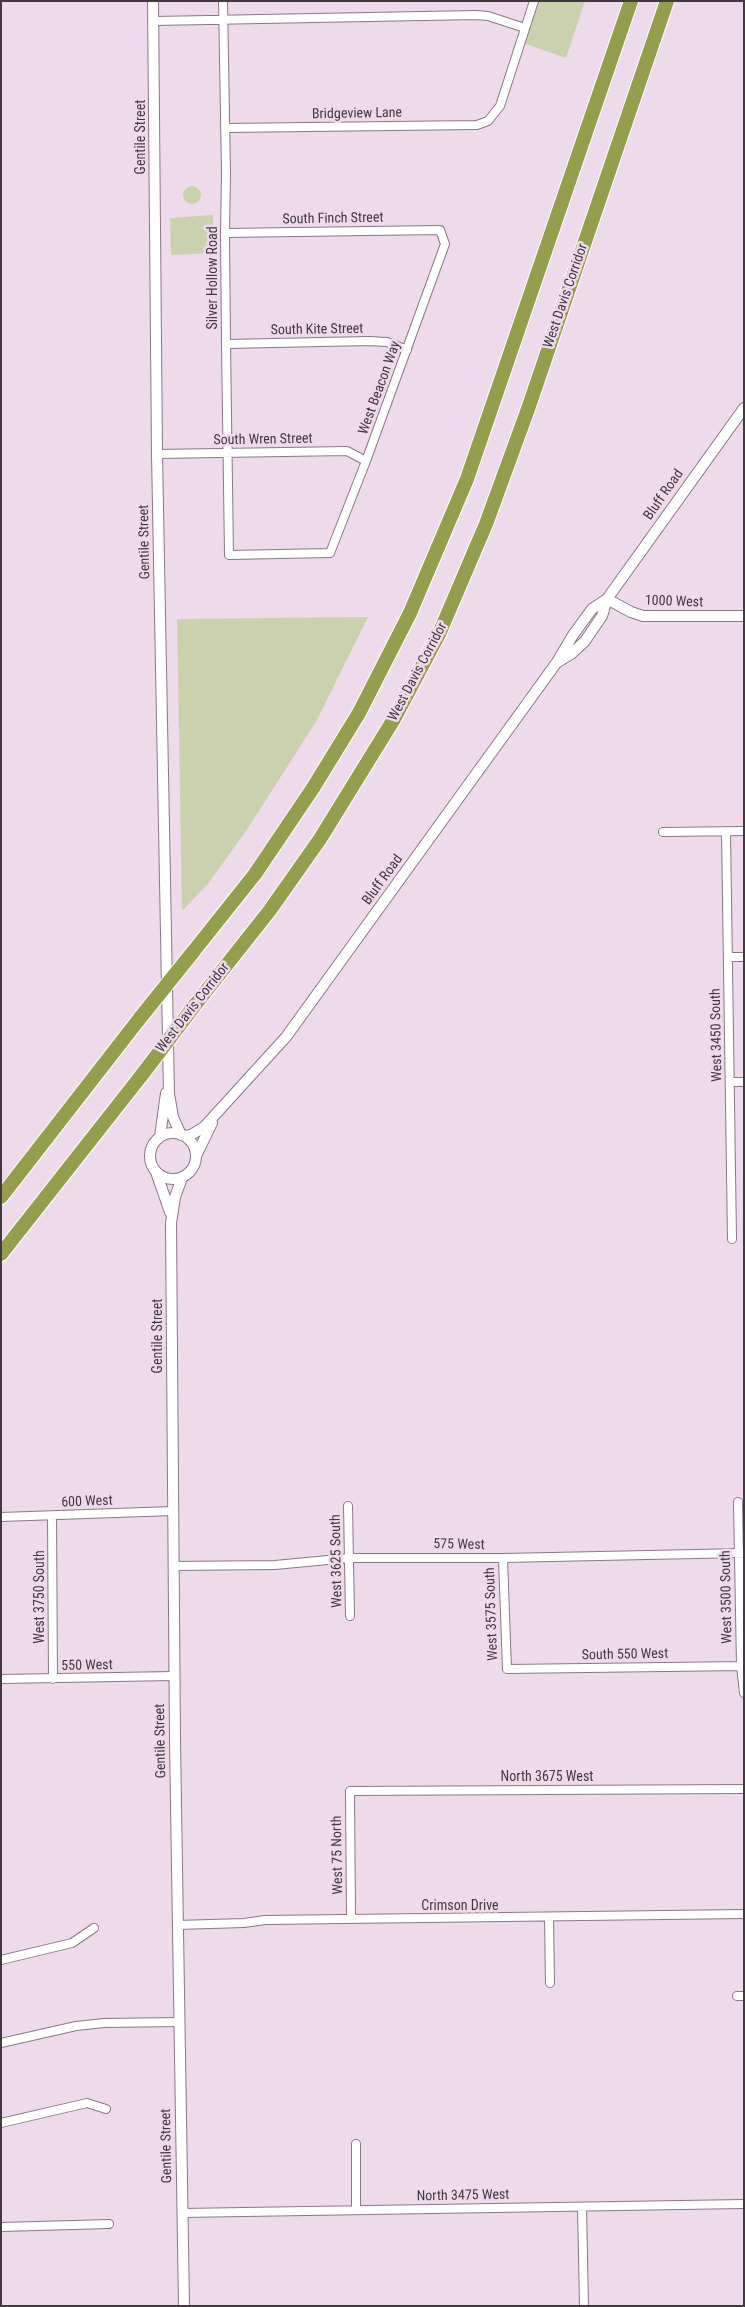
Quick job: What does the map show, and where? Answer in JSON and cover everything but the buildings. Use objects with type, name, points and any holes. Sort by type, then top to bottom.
[{"type":"highway","points":[[1,1197],[255,874],[322,774],[362,706],[410,613],[467,479],[631,1]]},
{"type":"highway","name":"West Davis Corridor","points":[[1,1254],[270,910],[320,839],[394,719],[443,625],[483,533],[528,409],[667,1]]},
{"type":"main road","name":"Gentile Street","points":[[154,1],[157,454],[169,1082],[171,1106],[183,1135]]},
{"type":"main road","name":"Bluff Road","points":[[183,1135],[191,1135],[203,1128],[272,1054],[304,1015],[557,662],[572,654],[585,641],[602,616],[608,599],[744,408]]},
{"type":"main road","name":"1000 West","points":[[608,599],[631,612],[643,616],[744,616]]},
{"type":"main road","name":"Gentile Street","points":[[160,1138],[164,1102],[169,1082]]},
{"type":"main road","name":"Bluff Road","points":[[196,1156],[207,1132],[223,1107]]},
{"type":"main road","points":[[156,1172],[171,1180],[182,1178],[191,1172],[196,1156],[194,1146],[183,1135],[170,1134],[160,1138],[151,1151],[151,1162],[168,1204],[172,1223]]},
{"type":"main road","name":"Gentile Street","points":[[182,1178],[175,1197],[172,1223],[174,1676],[184,2306]]},
{"type":"street","name":"Silver Hollow Road","points":[[223,1],[229,556],[330,553]]},
{"type":"street","points":[[154,22],[224,19],[488,16],[525,28],[534,1]]},
{"type":"street","name":"Bridgeview Lane","points":[[225,128],[477,125],[488,121],[500,106],[525,28]]},
{"type":"street","name":"South Finch Street","points":[[225,232],[440,230]]},
{"type":"street","name":"West Beacon Way","points":[[330,553],[366,461],[445,244],[440,230]]},
{"type":"street","name":"South Kite Street","points":[[226,344],[369,341],[387,342],[407,350]]},
{"type":"street","name":"South Wren Street","points":[[157,454],[347,452],[366,461]]},
{"type":"street","name":"West 3450 South","points":[[726,831],[732,1239]]},
{"type":"street","points":[[663,832],[744,831]]},
{"type":"street","points":[[729,957],[744,957]]},
{"type":"street","points":[[730,1082],[744,1082]]},
{"type":"street","name":"West 3500 South","points":[[738,1502],[744,1693]]},
{"type":"street","name":"West 3625 South","points":[[348,1506],[350,1616]]},
{"type":"street","name":"600 West","points":[[1,1517],[173,1511]]},
{"type":"street","name":"West 3750 South","points":[[52,1516],[53,1679]]},
{"type":"street","name":"575 West","points":[[174,1566],[275,1565],[348,1558],[503,1558],[741,1553]]},
{"type":"street","name":"West 3575 South","points":[[503,1558],[507,1669]]},
{"type":"street","name":"South 550 West","points":[[507,1669],[742,1666]]},
{"type":"street","name":"550 West","points":[[1,1679],[174,1676]]},
{"type":"street","name":"North 3675 West","points":[[350,1791],[744,1789]]},
{"type":"street","name":"West 75 North","points":[[350,1791],[351,1919]]},
{"type":"street","name":"Crimson Drive","points":[[178,1925],[351,1919],[549,1918],[744,1914]]},
{"type":"street","points":[[549,1918],[550,1983]]},
{"type":"street","points":[[1,1960],[72,1943],[94,1928]]},
{"type":"street","points":[[1,2043],[76,2026],[104,2023],[179,2022]]},
{"type":"street","points":[[1,2123],[87,2103],[106,2109]]},
{"type":"street","points":[[356,2144],[356,2210]]},
{"type":"street","name":"North 3475 West","points":[[182,2213],[744,2204]]},
{"type":"street","points":[[582,2207],[584,2306]]},
{"type":"street","points":[[1,2226],[109,2224]]},
{"type":"green space","points":[[537,1],[585,1],[566,58],[523,43]]},
{"type":"green space","points":[[192,186],[198,189],[201,195],[198,201],[192,204],[186,201],[183,195],[186,189]]},
{"type":"green space","points":[[213,215],[214,253],[171,255],[170,218]]},
{"type":"green space","points":[[368,617],[317,720],[248,828],[208,884],[182,911],[177,619]]}]
